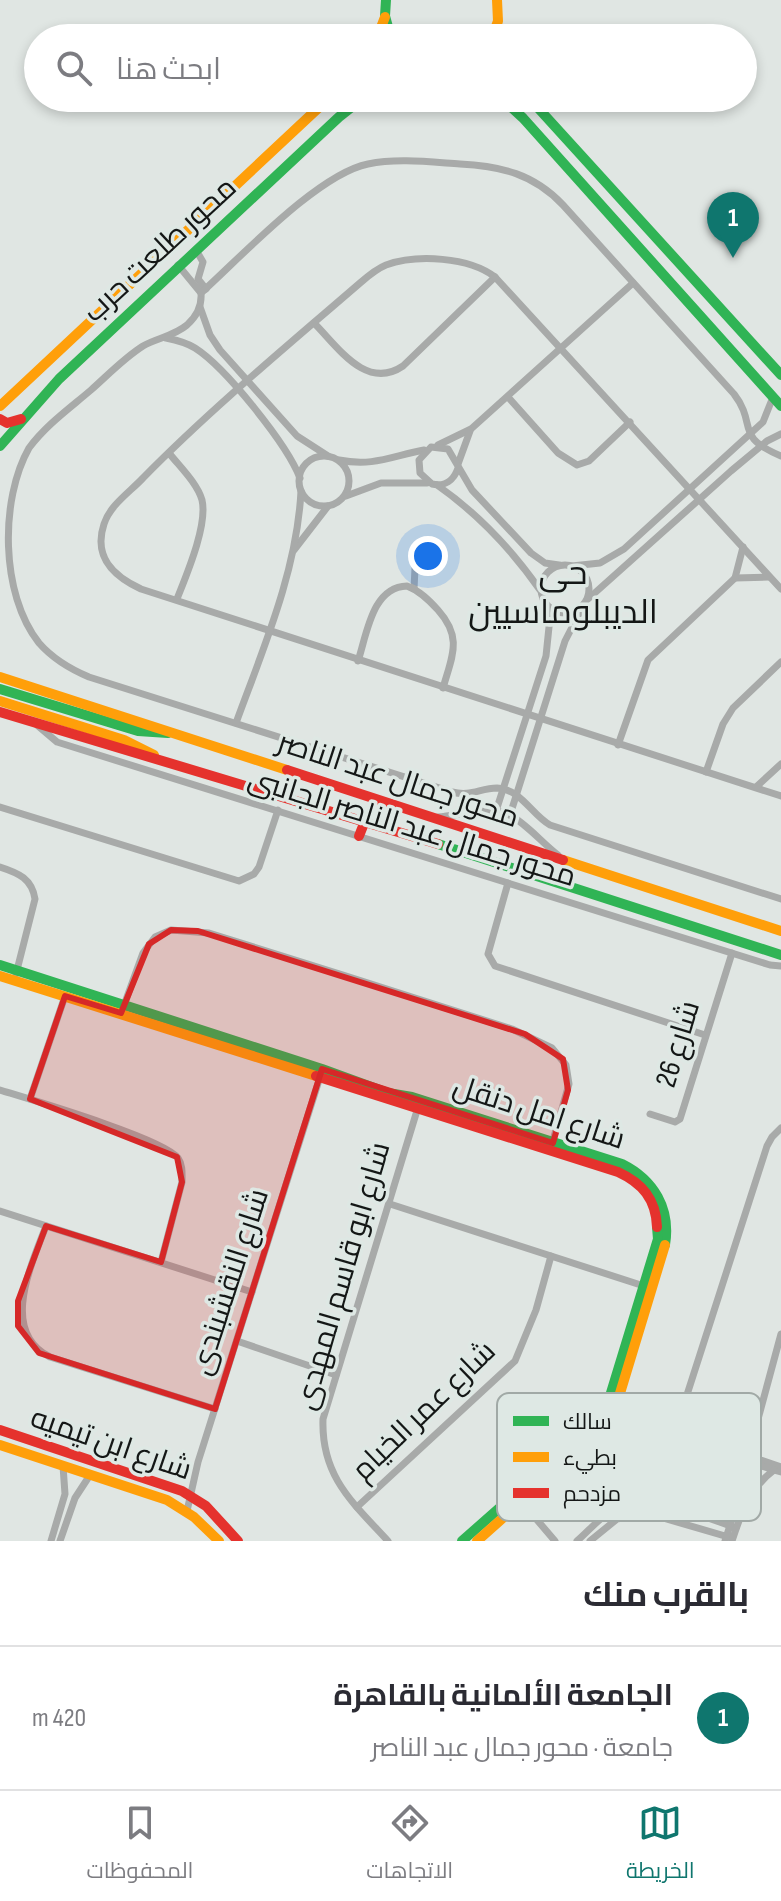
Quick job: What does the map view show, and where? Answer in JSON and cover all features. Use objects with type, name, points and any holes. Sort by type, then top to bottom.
[{"type":"main road","points":[[382,24],[386,0]]},
{"type":"main road","points":[[497,1],[498,24]]},
{"type":"main road","points":[[385,16],[387,24]]},
{"type":"main road","name":"محور طلعت حرب","points":[[0,406],[314,112]]},
{"type":"main road","name":"محور طلعت حرب","points":[[0,446],[59,379],[345,112]]},
{"type":"main road","points":[[516,112],[777,401]]},
{"type":"main road","points":[[542,112],[781,375]]},
{"type":"main road","points":[[0,419],[7,423],[24,417]]},
{"type":"main road","name":"محور جمال عبد الناصر","points":[[0,677],[781,931]]},
{"type":"main road","points":[[0,689],[138,731],[177,733]]},
{"type":"main road","points":[[0,701],[133,743],[161,761]]},
{"type":"main road","name":"محور جمال عبد الناصر","points":[[0,712],[365,821],[781,955]]},
{"type":"main road","points":[[359,836],[365,821]]},
{"type":"main road","name":"شارع امل دنقل","points":[[0,965],[65,996],[123,1009]]},
{"type":"main road","name":"شارع امل دنقل","points":[[0,976],[16,975],[419,1105],[633,1169],[651,1182],[662,1208],[666,1233],[613,1393]]},
{"type":"main road","name":"شارع امل دنقل","points":[[622,1393],[648,1288]]},
{"type":"main road","name":"شارع ابن تيميه","points":[[0,1430],[175,1488],[206,1506],[238,1541]]},
{"type":"main road","name":"شارع ابن تيميه","points":[[0,1445],[167,1500],[187,1511],[219,1541]]},
{"type":"main road","name":"شارع امل دنقل","points":[[462,1541],[497,1514]]},
{"type":"main road","name":"شارع امل دنقل","points":[[477,1541],[497,1520]]},
{"type":"street","points":[[781,456],[760,447],[749,435],[743,407],[734,394],[557,198],[522,174],[481,165],[393,161],[352,168],[323,185],[204,291],[200,307],[186,325],[146,345],[40,435],[19,462],[5,508],[10,583],[18,607],[38,641],[74,671],[452,792],[465,795],[492,789],[503,790],[515,794],[533,814],[550,825],[781,899]]},
{"type":"street","points":[[195,249],[203,262],[198,279],[204,291]]},
{"type":"street","points":[[781,589],[495,277],[480,267],[462,262],[419,260],[390,264],[360,283],[169,453],[107,514],[102,527],[101,548],[113,573],[126,582],[269,632],[781,796]]},
{"type":"street","points":[[178,265],[204,291]]},
{"type":"street","points":[[314,323],[358,367],[371,374],[387,374],[403,366],[495,277]]},
{"type":"street","points":[[337,460],[377,463],[426,450],[471,429],[633,283]]},
{"type":"street","points":[[200,307],[215,343],[303,443],[343,464],[349,477],[344,496]]},
{"type":"street","points":[[164,337],[195,348],[238,390],[277,437],[300,478],[293,552],[269,632],[236,723]]},
{"type":"street","points":[[508,397],[558,453],[577,465],[589,461],[630,422]]},
{"type":"street","points":[[436,446],[448,449],[472,490],[531,553],[545,563],[592,565],[616,555],[763,422],[777,401]]},
{"type":"street","points":[[546,605],[560,614],[568,614],[585,603],[699,499],[778,435],[763,422]]},
{"type":"street","points":[[437,485],[451,481],[471,429]]},
{"type":"street","points":[[426,450],[418,466],[428,483]]},
{"type":"street","points":[[169,453],[193,484],[203,505],[201,525],[177,599]]},
{"type":"street","points":[[300,478],[306,464],[312,459],[328,456]]},
{"type":"street","points":[[293,552],[328,506],[344,496],[381,483],[428,483],[437,485],[478,518],[519,562],[540,590],[546,605],[548,646],[496,811]]},
{"type":"street","points":[[301,491],[315,504],[328,506]]},
{"type":"street","points":[[414,589],[416,547]]},
{"type":"street","points":[[618,745],[648,660],[735,578],[743,547]]},
{"type":"street","points":[[540,590],[545,574],[559,565]]},
{"type":"street","points":[[510,815],[568,632],[590,591],[585,575],[572,566]]},
{"type":"street","points":[[735,578],[770,577]]},
{"type":"street","points":[[358,661],[381,598],[399,586],[414,589],[448,621],[454,635],[454,651],[443,688]]},
{"type":"street","points":[[706,772],[723,724],[733,708],[781,662]]},
{"type":"street","name":"محور جمال عبد الناصر الجانبى","points":[[36,723],[57,742],[781,966]]},
{"type":"street","points":[[756,787],[781,764]]},
{"type":"street","points":[[0,807],[239,881],[254,874],[259,867],[278,810]]},
{"type":"street","points":[[434,817],[496,811],[510,815],[566,861]]},
{"type":"street","points":[[0,867],[27,879],[34,889],[35,899],[16,975]]},
{"type":"street","points":[[508,883],[488,954],[495,966],[705,1035]]},
{"type":"street","points":[[123,1009],[149,944],[161,934],[181,929],[209,933],[512,1029],[545,1043],[566,1065],[568,1090],[552,1146]]},
{"type":"street","name":"شارع 26","points":[[650,1114],[675,1122],[680,1119],[732,953]]},
{"type":"street","points":[[30,1099],[65,996]]},
{"type":"street","name":"شارع النقشبندى","points":[[187,1511],[215,1409],[321,1073]]},
{"type":"street","points":[[0,1090],[160,1145],[177,1157],[182,1169],[182,1182],[161,1262]]},
{"type":"street","name":"شارع ابو قاسم المهدى","points":[[388,1541],[335,1479],[323,1442],[324,1411],[419,1105]]},
{"type":"street","points":[[687,1393],[767,1146],[781,1128]]},
{"type":"street","points":[[390,1204],[648,1288]]},
{"type":"street","points":[[0,1211],[252,1292]]},
{"type":"street","points":[[46,1226],[17,1307],[18,1326],[23,1337],[39,1353],[215,1409]]},
{"type":"street","name":"شارع عمر الخيام","points":[[357,1507],[515,1361],[536,1310],[551,1256]]},
{"type":"street","points":[[761,1401],[781,1334]]},
{"type":"street","points":[[237,1341],[336,1375]]},
{"type":"street","points":[[51,1541],[65,1494],[63,1466]]},
{"type":"street","points":[[761,1483],[779,1470]]},
{"type":"street","points":[[60,1541],[75,1498],[90,1475]]},
{"type":"street","points":[[538,1521],[555,1541]]},
{"type":"street","points":[[577,1541],[599,1521]]},
{"type":"street","points":[[590,1541],[615,1521]]},
{"type":"street","points":[[672,1521],[729,1539],[734,1521]]},
{"type":"street","points":[[714,1521],[733,1527]]},
{"type":"street","points":[[733,1527],[736,1521]]},
{"type":"highlighted area","points":[[171,930],[198,931],[525,1034],[563,1059],[568,1090],[553,1143],[322,1069],[215,1409],[39,1353],[18,1326],[18,1301],[46,1226],[161,1262],[182,1182],[177,1157],[30,1099],[65,996],[121,1013],[149,944]]},
{"type":"traffic: fast","points":[[386,0],[387,24]]},
{"type":"traffic: fast","points":[[0,446],[59,379],[345,112]]},
{"type":"traffic: fast","points":[[516,112],[781,406]]},
{"type":"traffic: fast","points":[[542,112],[781,375]]},
{"type":"traffic: fast","points":[[0,689],[138,731],[168,733]]},
{"type":"traffic: fast","points":[[438,844],[781,955]]},
{"type":"traffic: fast","points":[[0,965],[388,1093],[412,1097],[622,1164],[643,1178],[658,1197],[665,1219],[665,1245]]},
{"type":"traffic: fast","points":[[611,1393],[658,1239],[657,1227]]},
{"type":"traffic: fast","points":[[462,1541],[497,1510]]},
{"type":"traffic: slow","points":[[497,0],[497,24]]},
{"type":"traffic: slow","points":[[382,24],[385,17]]},
{"type":"traffic: slow","points":[[0,406],[314,112]]},
{"type":"traffic: slow","points":[[0,677],[287,770]]},
{"type":"traffic: slow","points":[[0,701],[124,740],[154,755]]},
{"type":"traffic: slow","points":[[563,860],[781,931]]},
{"type":"traffic: slow","points":[[0,976],[316,1076]]},
{"type":"traffic: slow","points":[[620,1393],[665,1245]]},
{"type":"traffic: slow","points":[[0,1445],[167,1500],[194,1517],[219,1541]]},
{"type":"traffic: slow","points":[[477,1541],[500,1521]]},
{"type":"traffic: jam","points":[[0,419],[7,423],[21,419]]},
{"type":"traffic: jam","points":[[0,712],[438,844]]},
{"type":"traffic: jam","points":[[287,770],[563,860]]},
{"type":"traffic: jam","points":[[359,836],[365,821]]},
{"type":"traffic: jam","points":[[316,1076],[618,1172],[634,1181],[651,1200],[657,1227]]},
{"type":"traffic: jam","points":[[0,1430],[182,1491],[206,1506],[238,1541]]},
{"type":"place","name":"الجامعة الألمانية بالقاهرة","points":[[733,258]]},
{"type":"district","name":"حى الديبلوماسيين","points":[[563,592]]}]
